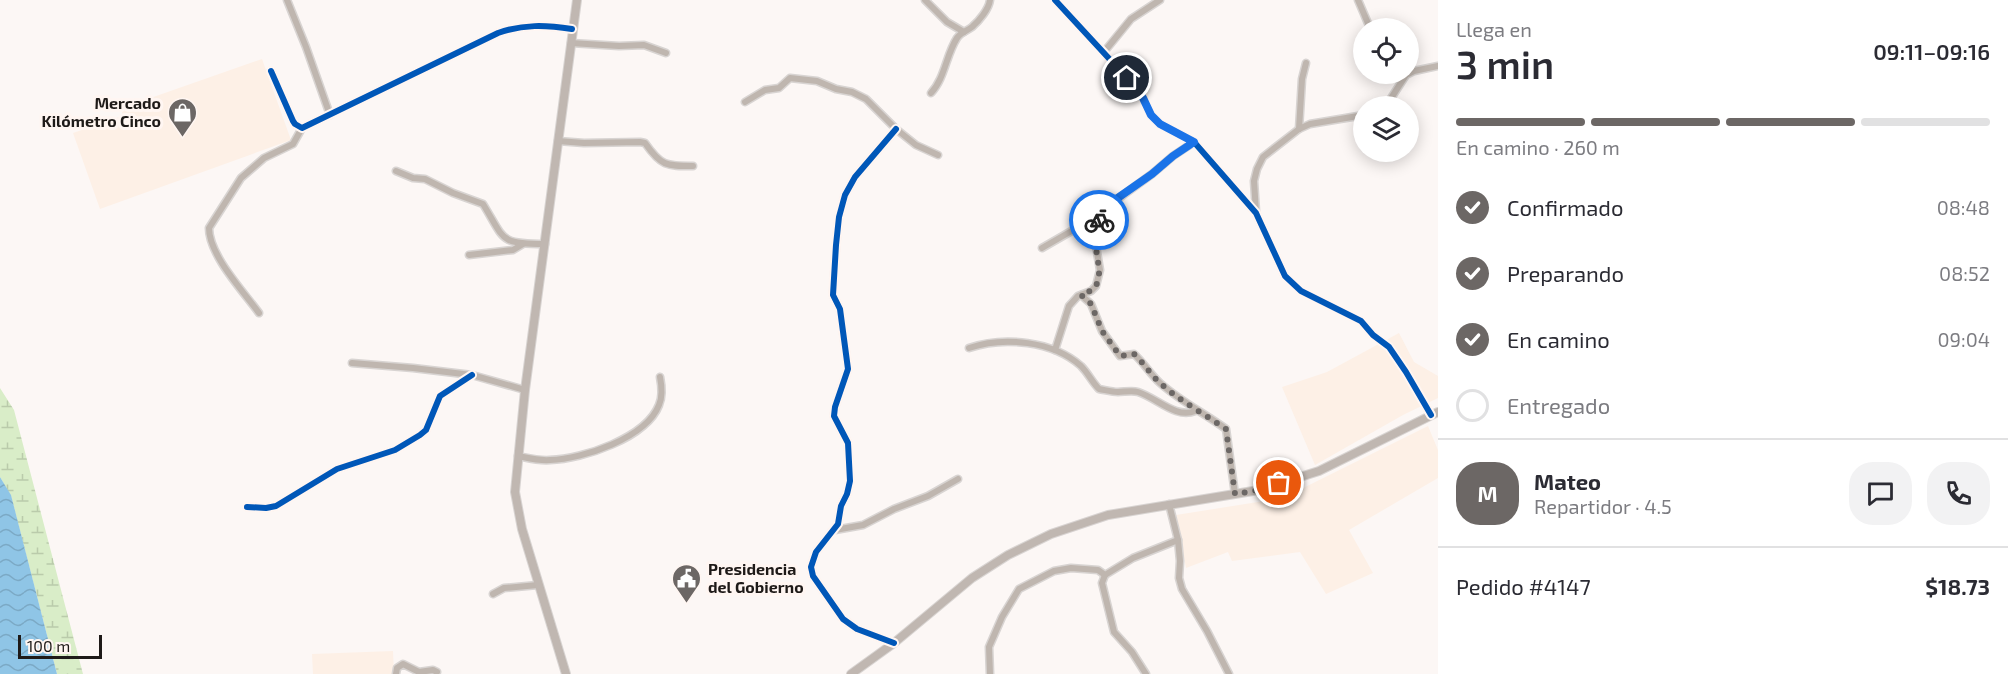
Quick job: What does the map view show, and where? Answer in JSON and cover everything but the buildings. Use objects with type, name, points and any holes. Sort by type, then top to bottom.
[{"type":"main road","points":[[566,674],[522,529],[515,483],[525,390],[577,0]]},
{"type":"main road","points":[[851,674],[894,643],[972,578],[1008,555],[1051,534],[1107,515],[1259,490],[1319,471],[1434,414]]},
{"type":"street","points":[[287,0],[330,115]]},
{"type":"street","points":[[925,0],[947,22],[964,32]]},
{"type":"street","points":[[931,93],[938,84],[957,38],[975,25],[989,6],[990,0]]},
{"type":"street","points":[[1055,0],[1143,98],[1151,115],[1160,124],[1194,142],[1256,213],[1286,276],[1301,291],[1360,321],[1389,347],[1434,414]]},
{"type":"street","points":[[1104,52],[1131,19],[1160,0]]},
{"type":"street","points":[[1358,0],[1366,18]]},
{"type":"street","points":[[259,313],[224,268],[211,240],[209,228],[241,178],[264,158],[293,144],[302,128],[498,33],[512,28],[540,25],[573,29]]},
{"type":"street","points":[[571,43],[644,45],[666,53]]},
{"type":"street","points":[[1299,129],[1302,79],[1306,63]]},
{"type":"street","points":[[1419,70],[1438,66]]},
{"type":"street","points":[[271,71],[295,124],[302,128]]},
{"type":"street","points":[[745,102],[765,90],[779,88],[790,78],[817,81],[866,99],[916,145],[938,155]]},
{"type":"street","points":[[1256,213],[1254,181],[1263,157],[1299,129],[1310,124],[1353,117]]},
{"type":"street","points":[[894,643],[857,629],[843,620],[813,576],[811,567],[816,552],[838,524],[841,506],[850,481],[848,443],[834,416],[834,407],[848,369],[840,309],[834,295],[839,217],[845,195],[855,177],[896,129]]},
{"type":"street","points":[[558,141],[645,143],[652,155],[667,165],[693,166]]},
{"type":"street","points":[[1042,248],[1101,214],[1109,204],[1194,142]]},
{"type":"street","points":[[396,171],[413,178],[425,179],[483,204],[501,236],[509,242],[545,244]]},
{"type":"street","points":[[1054,350],[1067,309],[1081,295],[1094,289],[1099,276],[1096,246],[1101,214]]},
{"type":"street","points":[[469,255],[513,250],[523,244]]},
{"type":"street","points":[[1081,295],[1091,304],[1102,331],[1120,356],[1134,354],[1157,381],[1195,411],[1209,417],[1226,429],[1235,494]]},
{"type":"street","points":[[969,348],[989,343],[1032,344],[1054,350],[1083,367],[1099,388],[1118,392],[1138,392],[1163,403],[1173,411],[1188,414],[1195,411]]},
{"type":"street","points":[[352,363],[471,375],[525,390]]},
{"type":"street","points":[[247,507],[276,506],[337,469],[395,450],[424,432],[440,396],[471,375]]},
{"type":"street","points":[[518,456],[542,460],[563,459],[604,448],[622,440],[644,425],[656,411],[662,396],[660,377]]},
{"type":"street","points":[[835,530],[863,525],[894,508],[928,496],[958,479]]},
{"type":"street","points":[[1169,504],[1178,540],[1179,578],[1182,589],[1229,674]]},
{"type":"street","points":[[1146,674],[1132,652],[1114,632],[1102,583],[1105,575],[1133,558],[1178,540]]},
{"type":"street","points":[[990,674],[989,647],[1002,616],[1019,589],[1054,571],[1071,568],[1098,570],[1105,575]]},
{"type":"street","points":[[493,594],[504,588],[538,585]]},
{"type":"street","points":[[396,674],[397,668],[403,664],[419,672],[433,670],[437,672]]},
{"type":"shaded area","name":"Mercado Kilómetro Cinco","points":[[262,59],[291,140],[100,209],[73,133],[122,116],[122,108]]},
{"type":"shaded area","points":[[1399,333],[1414,362],[1438,376],[1438,398],[1403,415],[1315,465],[1282,387],[1327,372]]},
{"type":"shaded area","points":[[1428,426],[1438,450],[1438,478],[1349,530],[1373,573],[1326,594],[1300,552],[1232,561],[1228,552],[1186,568],[1176,515],[1283,498]]},
{"type":"shaded area","points":[[393,651],[394,674],[313,674],[312,654]]},
{"type":"green space","points":[[0,388],[14,410],[83,674],[57,674],[11,496],[0,477]]},
{"type":"water","points":[[0,477],[11,495],[57,674],[0,674]]},
{"type":"cycle path","points":[[1055,0],[1127,78],[1143,98],[1151,115],[1160,124],[1194,142],[1256,213],[1285,276],[1301,291],[1361,321],[1373,335],[1389,347],[1431,415]]},
{"type":"cycle path","points":[[271,71],[293,121],[302,128],[498,33],[535,26],[572,29]]},
{"type":"cycle path","points":[[894,643],[857,629],[843,619],[813,576],[811,567],[816,552],[838,524],[841,506],[850,481],[848,443],[834,416],[848,369],[840,309],[833,295],[839,217],[845,195],[855,177],[896,129]]},
{"type":"cycle path","points":[[247,507],[276,506],[337,469],[395,450],[426,430],[440,396],[472,375]]},
{"type":"way so far","points":[[1099,220],[1096,246],[1099,276],[1094,289],[1081,295],[1094,309],[1102,331],[1120,356],[1134,354],[1163,386],[1195,411],[1209,417],[1226,429],[1235,494],[1259,490],[1279,483]]},
{"type":"place","name":"Mercado Kilómetro Cinco","points":[[182,138]]},
{"type":"place","name":"Presidencia del Gobierno","points":[[687,604]]},
{"type":"route","points":[[1099,220],[1109,204],[1194,142],[1160,124],[1151,115],[1143,98],[1127,78]]}]
